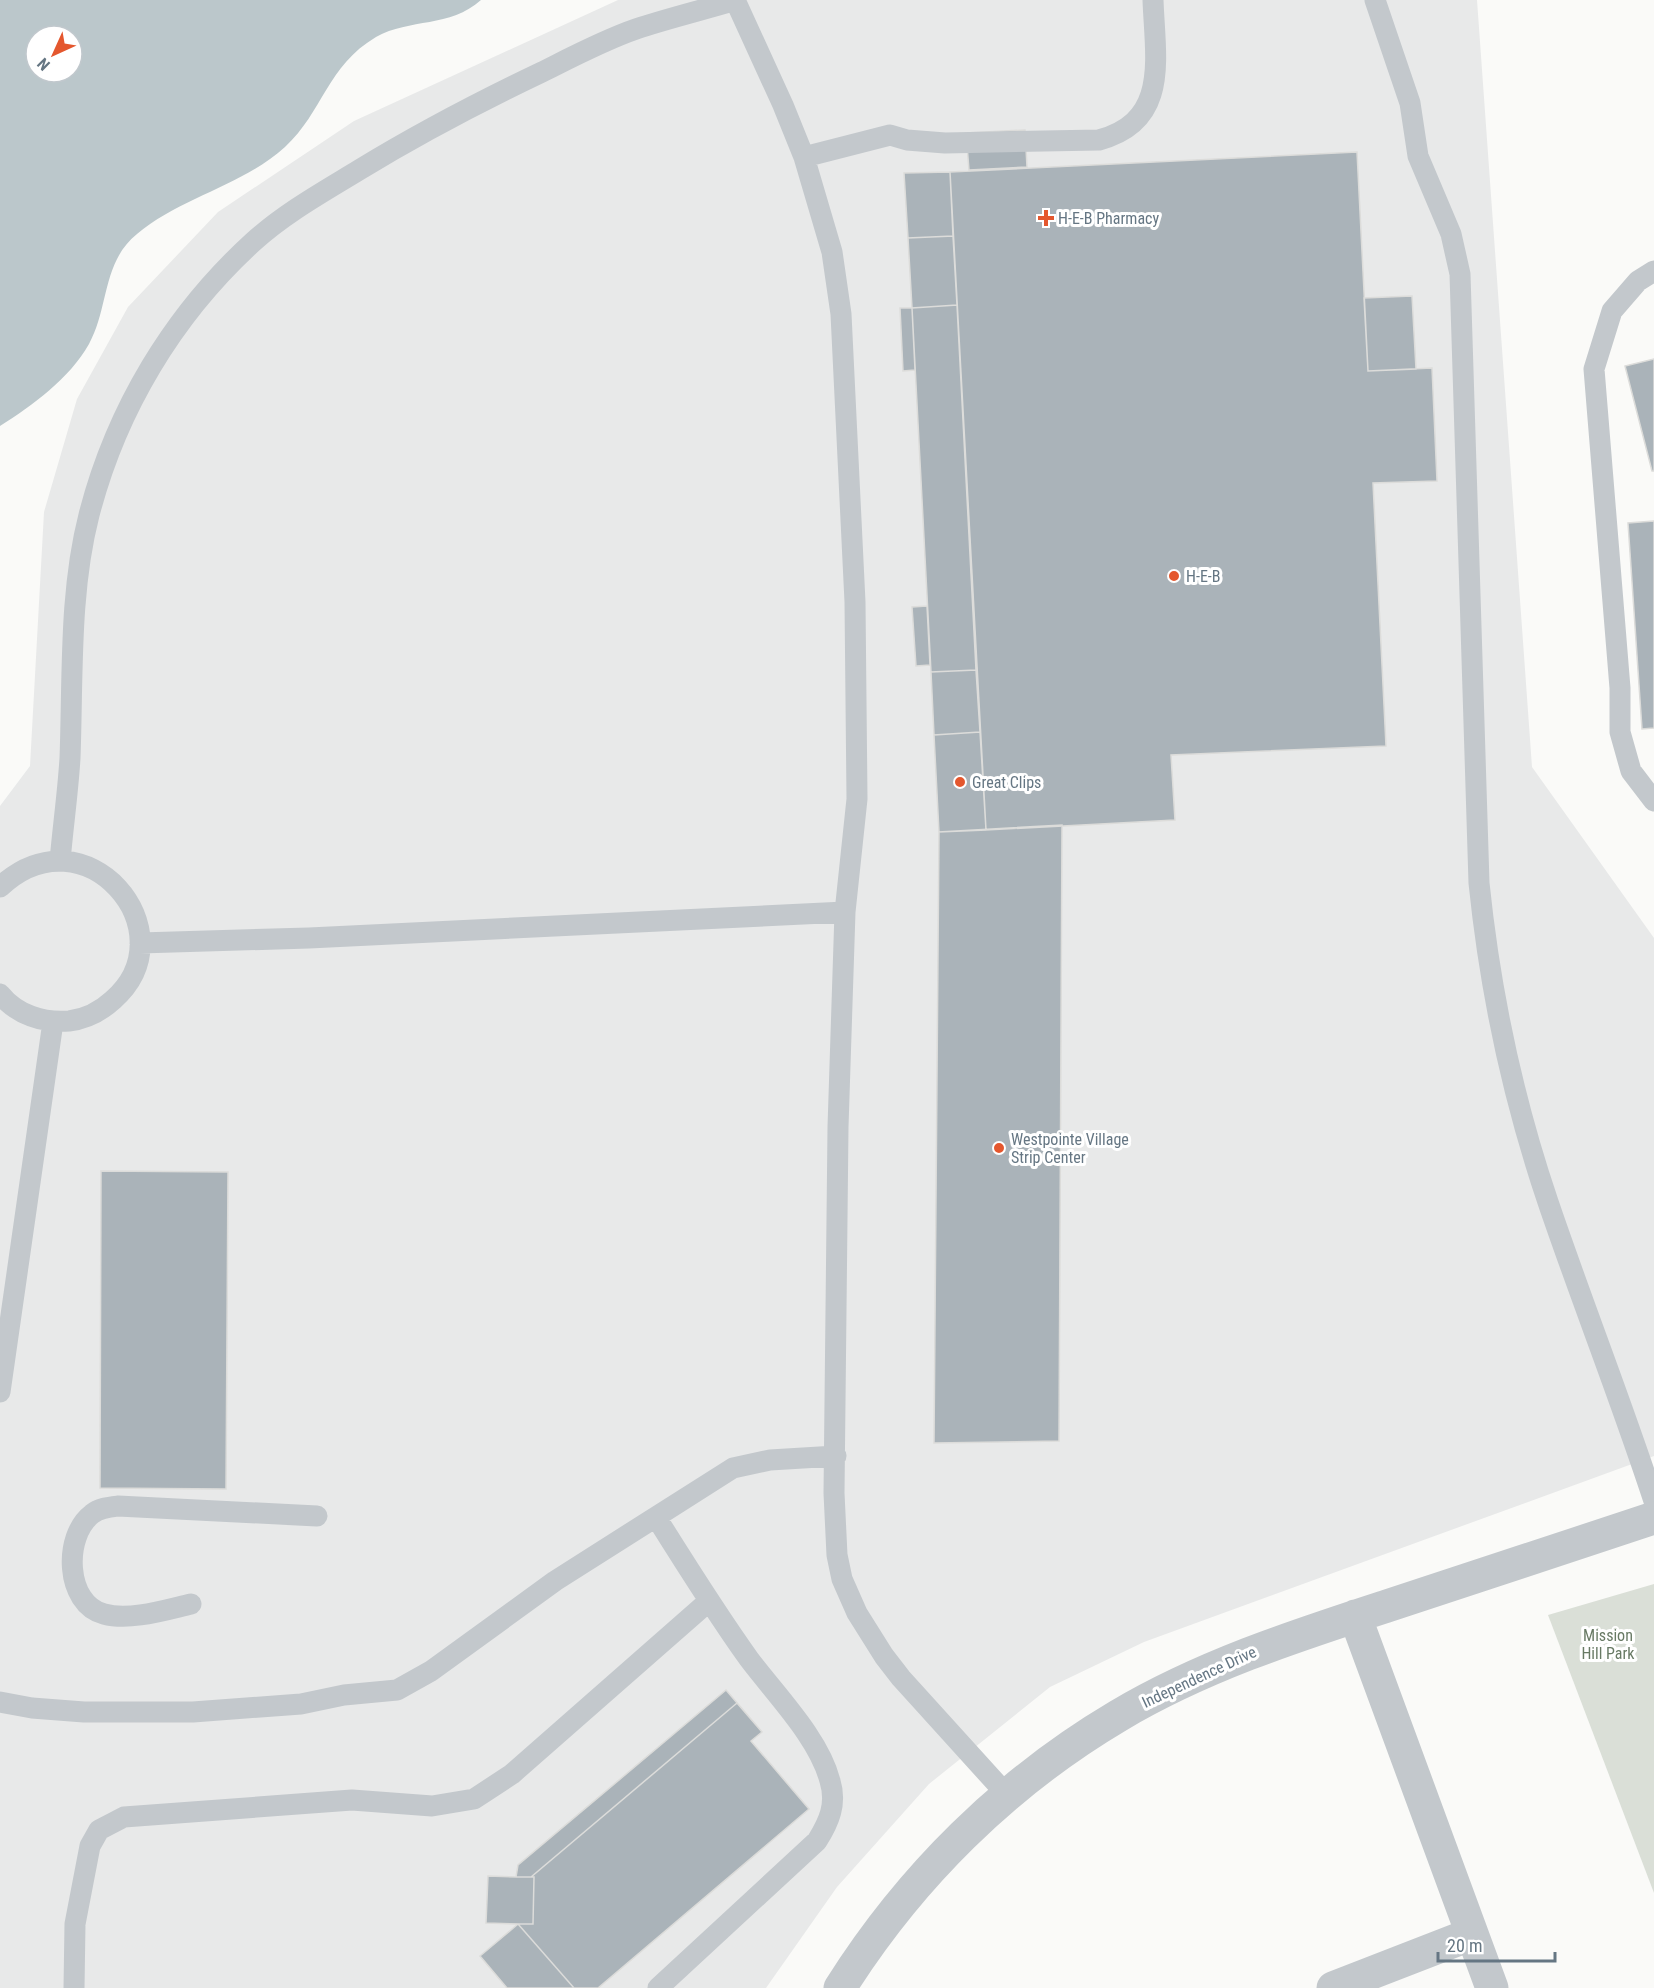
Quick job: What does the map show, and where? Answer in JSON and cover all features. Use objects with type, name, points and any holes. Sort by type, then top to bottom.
[{"type":"street","name":"Independence Drive","points":[[840,1988],[872,1938],[953,1844],[1007,1795],[1066,1749],[1119,1715],[1177,1684],[1234,1658],[1654,1518]]},
{"type":"street","points":[[1355,1616],[1492,1988]]},
{"type":"street","points":[[1334,1988],[1472,1934]]},
{"type":"lane","points":[[60,861],[69,762],[72,660],[80,554],[96,491],[114,440],[147,369],[174,330],[204,293],[253,242],[287,214],[406,141],[510,87],[634,30],[735,0],[804,157],[832,252],[841,314],[855,602],[857,799],[845,912],[838,1127],[834,1502],[837,1555],[842,1579],[857,1613],[901,1678],[1007,1795]]},
{"type":"lane","points":[[804,157],[890,135],[907,140],[945,143],[1099,140],[1113,136],[1127,129],[1146,109],[1153,95],[1155,53],[1153,0]]},
{"type":"lane","points":[[1375,0],[1410,103],[1418,156],[1451,234],[1460,274],[1479,882],[1484,934],[1512,1074],[1547,1200],[1654,1501]]},
{"type":"lane","points":[[1654,271],[1638,281],[1612,311],[1594,369],[1620,688],[1620,732],[1631,771],[1654,801]]},
{"type":"lane","points":[[0,887],[13,875],[35,864],[60,861],[86,865],[108,878],[126,897],[137,920],[140,943],[135,971],[122,993],[102,1010],[79,1020],[53,1022],[28,1016],[6,1002],[0,994]]},
{"type":"lane","points":[[140,943],[321,937],[845,912]]},
{"type":"lane","points":[[0,1392],[5,1317],[53,1022]]},
{"type":"lane","points":[[0,1702],[32,1708],[84,1712],[193,1712],[301,1704],[344,1695],[397,1690],[431,1671],[555,1581],[733,1468],[770,1460],[836,1456]]},
{"type":"lane","points":[[191,1604],[162,1611],[121,1616],[102,1614],[93,1609],[82,1599],[74,1576],[74,1544],[80,1527],[94,1512],[118,1506],[317,1516]]},
{"type":"lane","points":[[656,1517],[709,1601],[818,1752],[831,1784],[833,1808],[827,1826],[817,1841],[658,1988]]},
{"type":"lane","points":[[74,1988],[75,1924],[90,1846],[99,1830],[106,1824],[124,1817],[332,1801],[352,1800],[432,1806],[474,1799],[512,1774],[709,1601]]},
{"type":"shaded area","points":[[0,0],[481,0],[456,15],[402,27],[376,37],[346,62],[298,133],[285,147],[250,172],[173,210],[137,234],[118,258],[107,286],[95,330],[81,357],[61,380],[0,426]]},
{"type":"shaded area","points":[[618,0],[1477,0],[1532,767],[1654,938],[1654,1456],[1144,1642],[1050,1687],[929,1784],[837,1887],[766,1988],[0,1988],[0,806],[30,766],[44,512],[77,399],[128,307],[218,212],[354,121]]},
{"type":"green space","name":"Mission Hill Park","points":[[1654,1584],[1654,1893],[1548,1615]]},
{"type":"building","points":[[1025,130],[1027,167],[969,170],[966,133]]},
{"type":"building","name":"H-E-B","points":[[1357,152],[1368,371],[1432,368],[1437,481],[1373,483],[1386,746],[1171,755],[1175,820],[986,830],[950,172]]},
{"type":"building","points":[[950,172],[953,236],[908,238],[904,173]]},
{"type":"building","points":[[953,236],[957,305],[912,308],[908,238]]},
{"type":"building","points":[[1412,296],[1416,369],[1368,371],[1364,298]]},
{"type":"building","points":[[957,305],[976,670],[931,672],[912,308]]},
{"type":"building","points":[[900,308],[912,308],[915,370],[903,371]]},
{"type":"building","points":[[1654,359],[1654,471],[1652,471],[1625,366]]},
{"type":"building","points":[[1654,521],[1654,728],[1642,729],[1628,523]]},
{"type":"building","points":[[927,606],[930,665],[916,666],[912,607]]},
{"type":"building","points":[[976,670],[980,732],[934,735],[931,672]]},
{"type":"building","name":"Great Clips","points":[[980,732],[986,830],[939,832],[934,735]]},
{"type":"building","name":"Westpointe Village Strip Center","points":[[1062,825],[1059,1441],[934,1443],[939,832]]},
{"type":"building","name":"Westpointe Village Strip Center","points":[[1062,825],[1059,1441],[934,1443],[939,832]]},
{"type":"building","points":[[101,1171],[228,1172],[226,1489],[100,1488]]},
{"type":"building","points":[[101,1171],[228,1172],[226,1489],[100,1488]]},
{"type":"building","points":[[726,1690],[762,1732],[751,1741],[809,1809],[598,1988],[507,1988],[480,1956],[518,1924],[486,1923],[488,1876],[516,1877],[518,1865]]},
{"type":"building","points":[[737,1703],[762,1732],[751,1741],[809,1809],[598,1988],[574,1988],[518,1924],[533,1924],[534,1877],[531,1877]]},
{"type":"place","name":"H-E-B Pharmacy","points":[[1046,218]]},
{"type":"place","name":"H-E-B","points":[[1174,576]]},
{"type":"place","name":"Great Clips","points":[[960,782]]},
{"type":"place","name":"Westpointe Village Strip Center","points":[[999,1148]]}]
